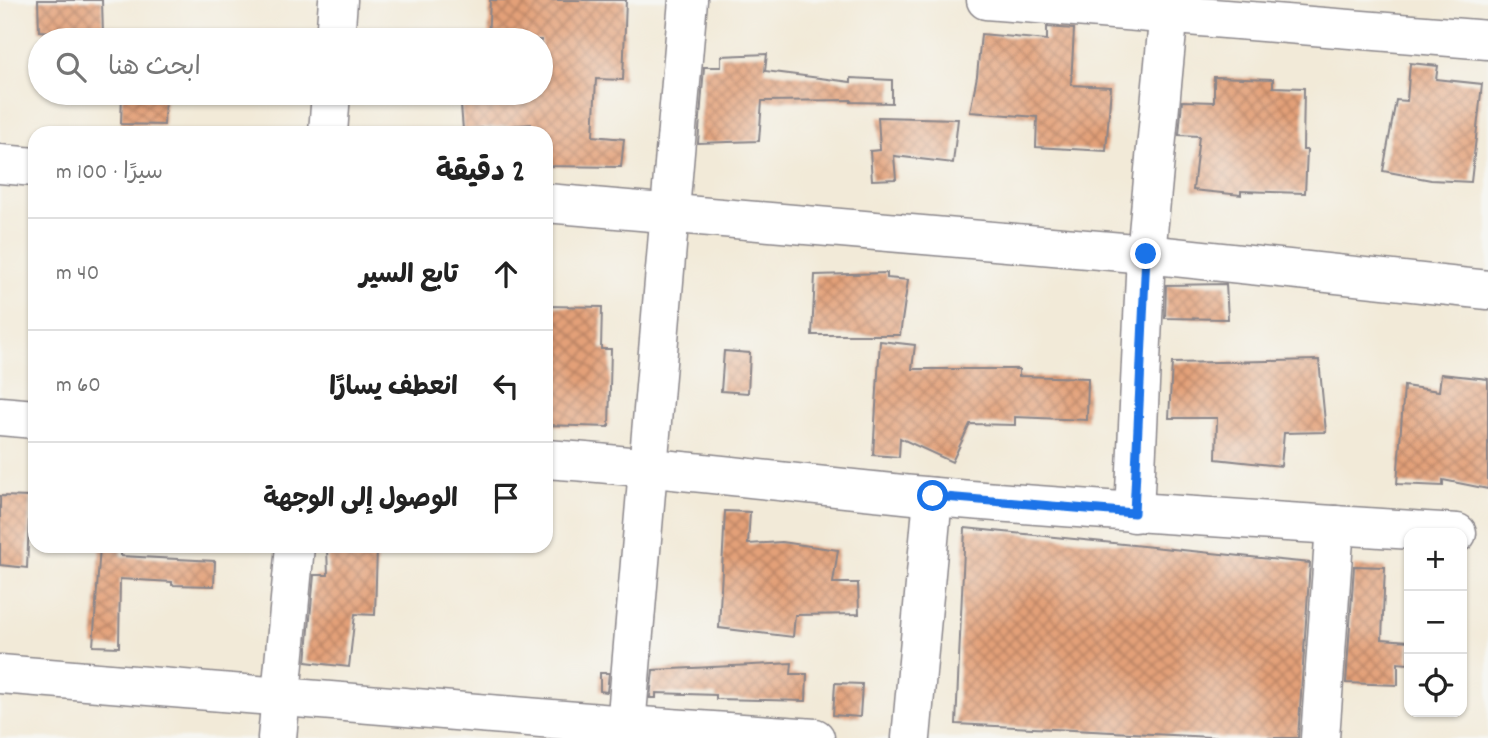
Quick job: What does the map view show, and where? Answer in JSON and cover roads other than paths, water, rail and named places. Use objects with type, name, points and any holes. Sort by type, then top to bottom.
[{"type":"street","points":[[336,28],[338,0]]},
{"type":"street","points":[[625,732],[688,0]]},
{"type":"street","points":[[986,0],[1169,7],[1488,40]]},
{"type":"street","points":[[1134,513],[1146,254],[1169,7]]},
{"type":"street","points":[[329,126],[330,105]]},
{"type":"street","points":[[0,164],[28,166]]},
{"type":"street","points":[[553,204],[1146,254],[1488,290]]},
{"type":"street","points":[[0,416],[28,418]]},
{"type":"street","points":[[553,459],[648,466],[933,496],[1134,513],[1404,529]]},
{"type":"street","points":[[911,738],[933,496]]},
{"type":"street","points":[[1320,738],[1335,524]]},
{"type":"street","points":[[1467,534],[1488,536]]},
{"type":"street","points":[[277,738],[294,553]]},
{"type":"street","points":[[0,674],[282,697],[625,732],[815,738]]}]
